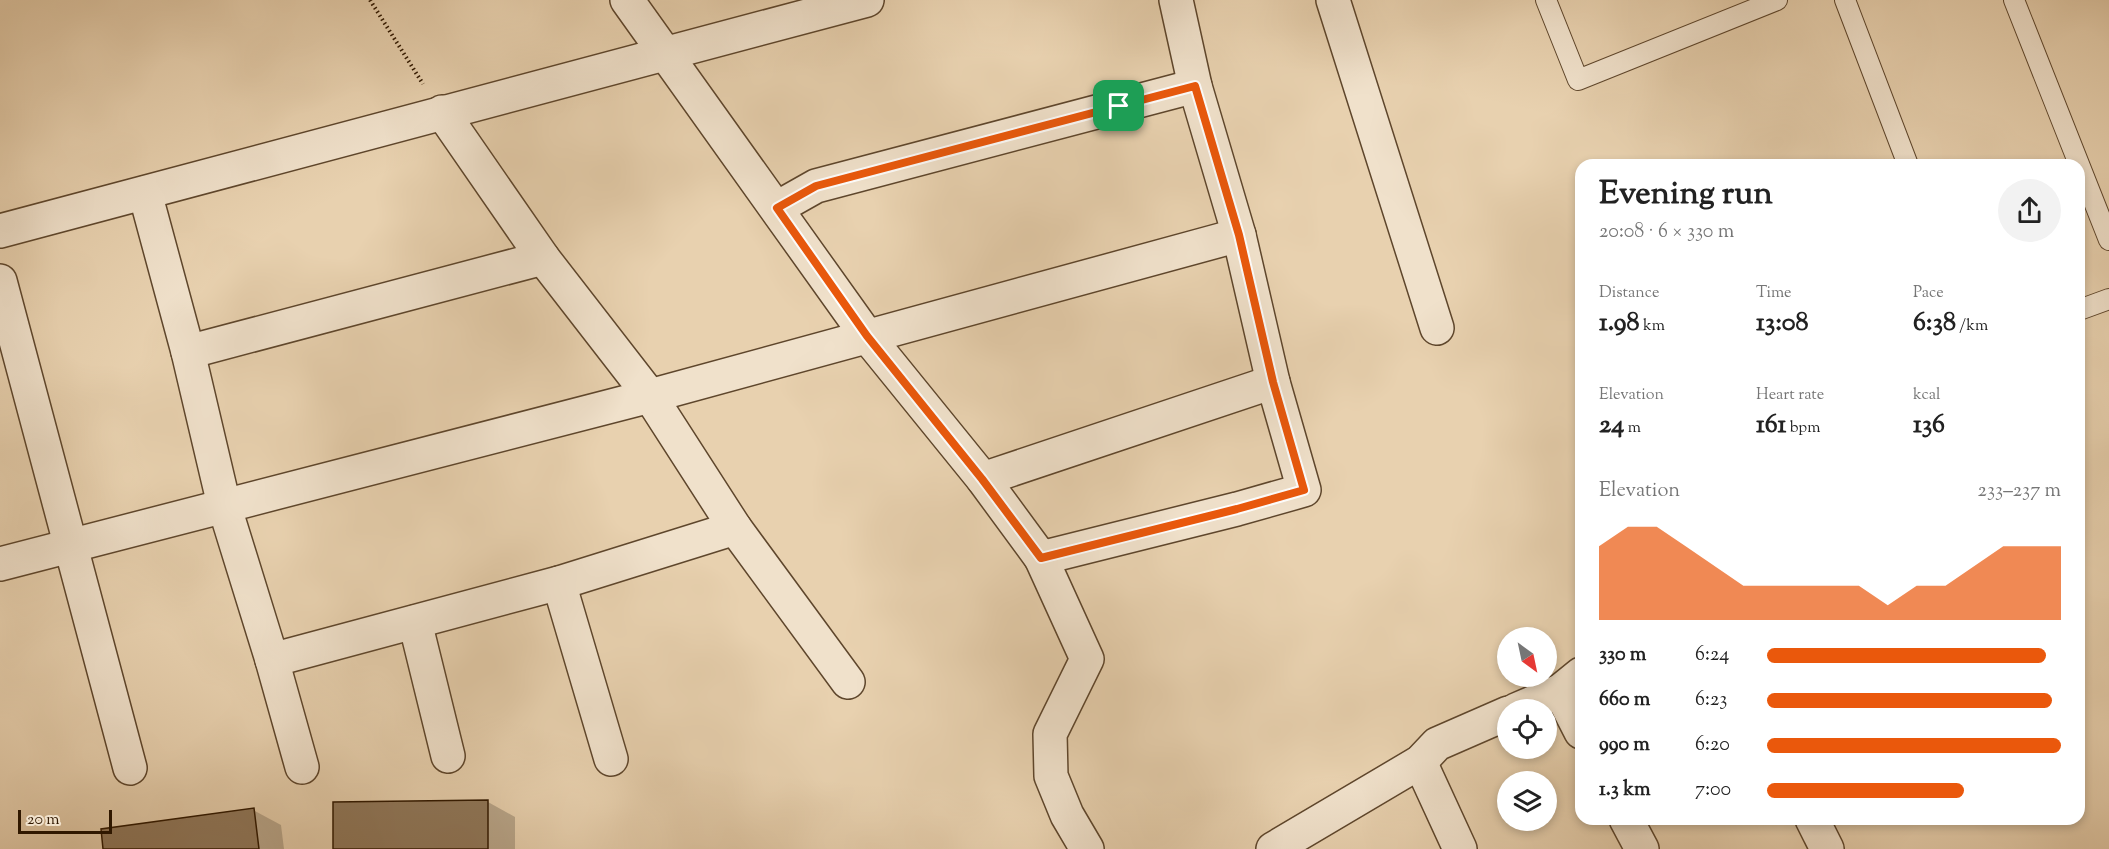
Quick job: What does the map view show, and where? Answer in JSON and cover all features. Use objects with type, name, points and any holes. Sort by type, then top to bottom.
[{"type":"street","points":[[627,0],[867,336],[982,479],[1041,558],[1087,659],[1050,734],[1051,776],[1066,815],[1088,849]]},
{"type":"street","points":[[0,231],[867,0]]},
{"type":"street","points":[[1041,558],[1304,490],[1273,382],[1239,235],[1195,86],[1176,0]]},
{"type":"street","points":[[1332,0],[1437,328]]},
{"type":"street","points":[[777,208],[816,186],[1195,86]]},
{"type":"street","points":[[442,112],[543,258],[650,396],[735,528],[848,682]]},
{"type":"street","points":[[145,193],[189,352],[224,505],[302,767]]},
{"type":"street","points":[[0,564],[650,396],[1239,235]]},
{"type":"street","points":[[189,352],[543,258]]},
{"type":"street","points":[[0,281],[130,768]]},
{"type":"street","points":[[982,479],[1273,382]]},
{"type":"street","points":[[272,660],[559,583],[735,528]]},
{"type":"street","points":[[559,583],[611,759]]},
{"type":"street","points":[[415,622],[448,756]]},
{"type":"street","points":[[1537,699],[1570,682],[1575,705]]},
{"type":"street","points":[[1273,849],[1420,762],[1437,744],[1497,718]]},
{"type":"street","points":[[1420,762],[1460,849]]},
{"type":"street","points":[[1629,825],[1642,849]]},
{"type":"street","points":[[1815,825],[1827,849]]},
{"type":"lane","points":[[1546,0],[1578,80],[1777,0]]},
{"type":"lane","points":[[1845,0],[1906,159]]},
{"type":"lane","points":[[2014,0],[2077,159]]},
{"type":"lane","points":[[2085,179],[2109,240]]},
{"type":"lane","points":[[2085,308],[2109,299]]},
{"type":"path","points":[[370,0],[442,112]]},
{"type":"building","points":[[488,800],[488,849],[333,849],[333,802]]},
{"type":"building","points":[[254,808],[259,849],[103,849],[101,829]]},
{"type":"route","points":[[1195,86],[1239,235],[1273,382],[1304,490],[1041,558],[982,479],[867,336],[777,208],[816,186],[1119,106],[1195,86]]}]
